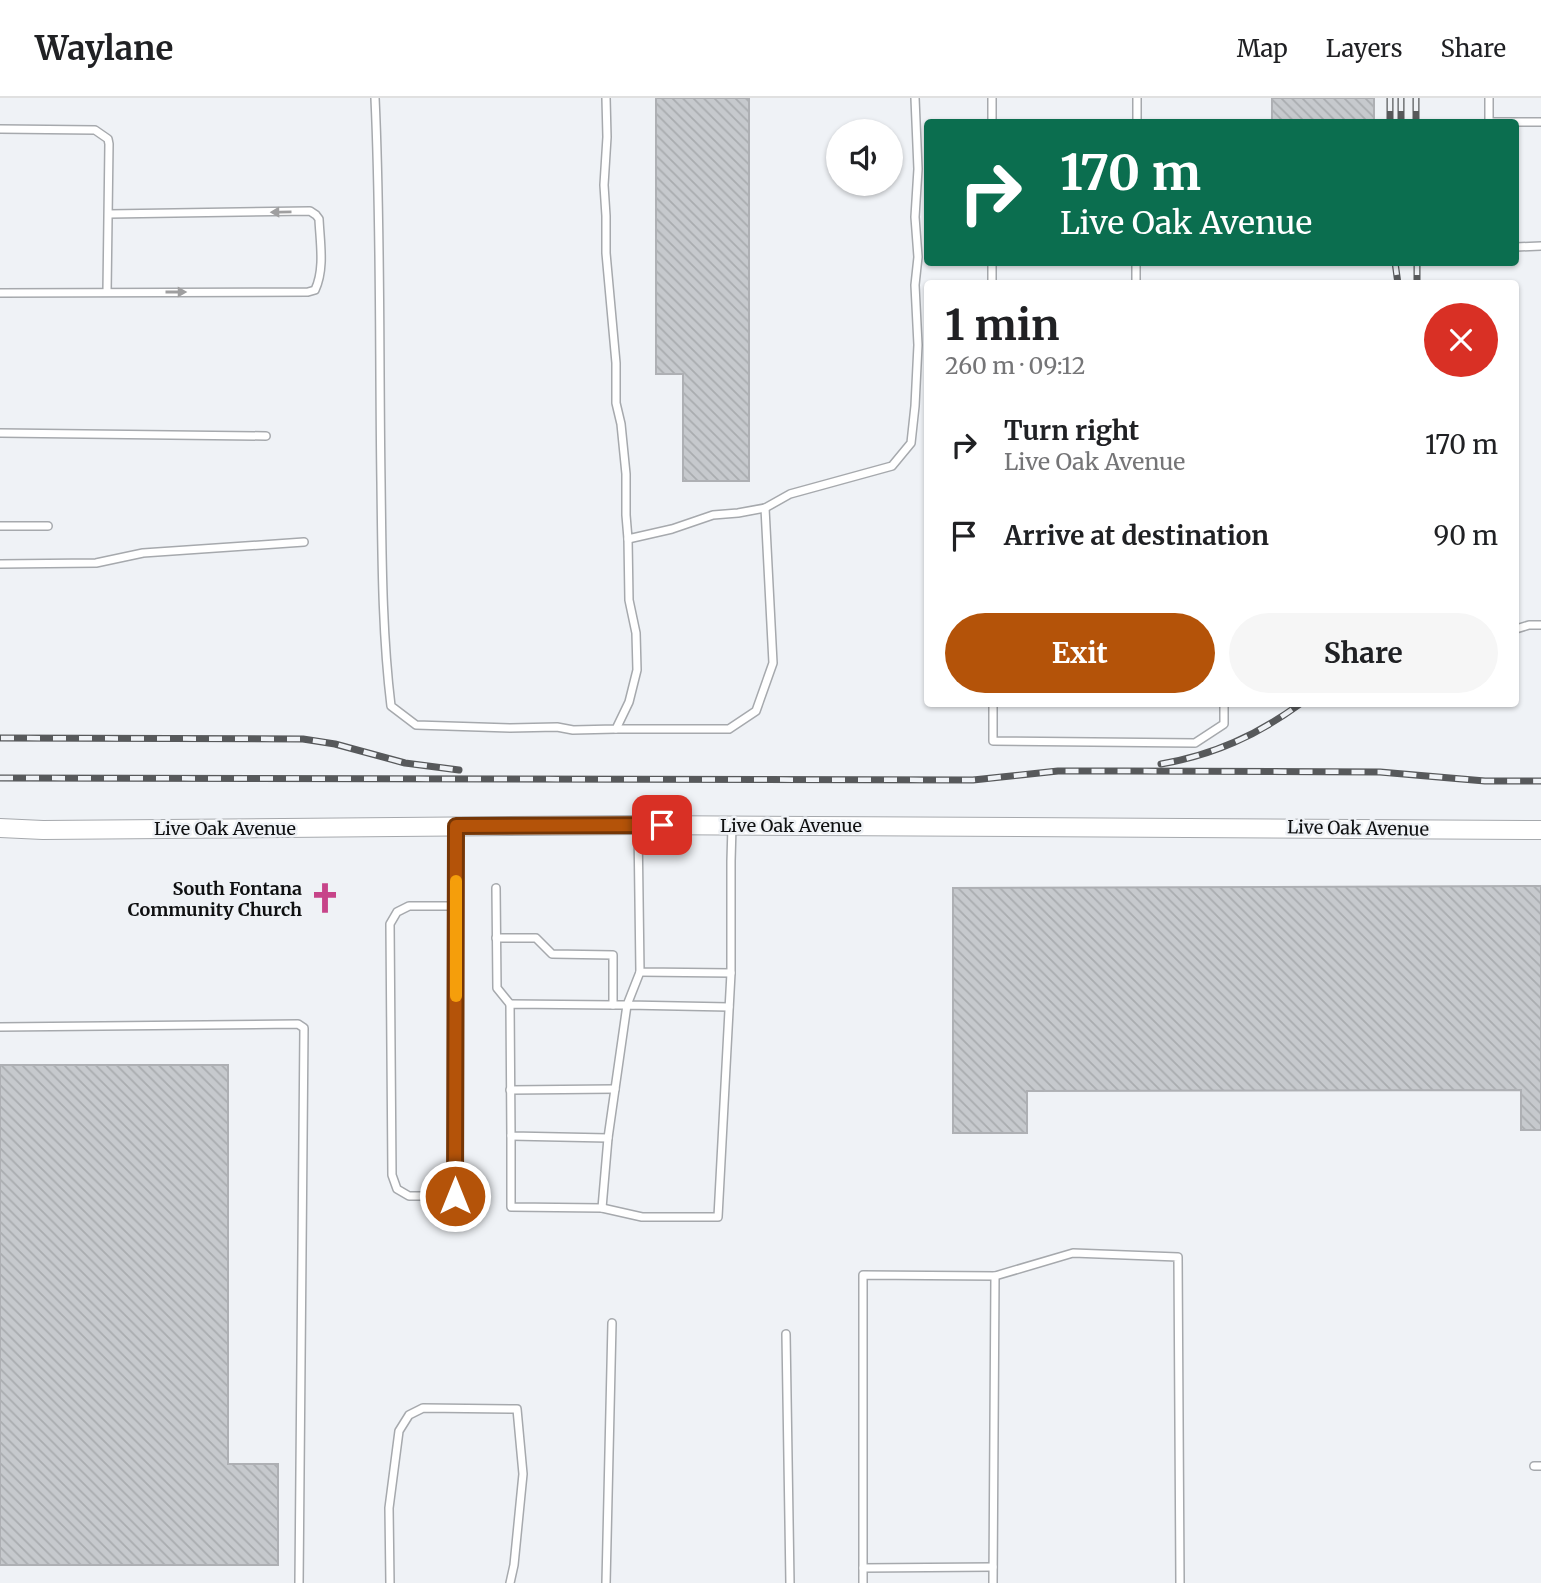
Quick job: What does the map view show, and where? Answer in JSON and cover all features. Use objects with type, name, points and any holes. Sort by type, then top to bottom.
[{"type":"street","name":"Live Oak Avenue","points":[[0,828],[57,830],[732,825],[1541,830]]},
{"type":"lane","points":[[375,98],[382,567],[391,706],[416,725],[557,727],[573,730],[729,729],[756,711],[773,663],[765,508]]},
{"type":"lane","points":[[606,98],[606,253],[617,403],[626,474],[629,600],[636,633],[636,670],[629,702],[616,729]]},
{"type":"lane","points":[[628,539],[672,529],[713,515],[765,508],[790,494],[892,466],[911,443],[918,345],[915,285],[918,257],[915,217],[918,169],[915,98]]},
{"type":"lane","points":[[992,98],[992,119]]},
{"type":"lane","points":[[1137,98],[1137,119]]},
{"type":"lane","points":[[1489,98],[1489,119]]},
{"type":"lane","points":[[1519,122],[1541,122]]},
{"type":"lane","points":[[0,129],[95,130],[108,139],[107,292]]},
{"type":"lane","points":[[0,293],[308,292],[318,284],[321,265],[319,219],[310,211],[108,214]]},
{"type":"lane","points":[[1519,247],[1541,246]]},
{"type":"lane","points":[[0,433],[266,436]]},
{"type":"lane","points":[[0,526],[48,526]]},
{"type":"lane","points":[[0,564],[96,563],[143,553],[304,541]]},
{"type":"lane","points":[[1519,628],[1541,625]]},
{"type":"lane","points":[[993,707],[993,741],[1195,743],[1224,724],[1224,707]]},
{"type":"lane","points":[[602,1208],[608,1138],[627,1005],[640,972],[638,825]]},
{"type":"lane","points":[[496,888],[496,988],[510,1004],[511,1207],[602,1208],[642,1217],[718,1217],[729,1007],[732,825]]},
{"type":"lane","points":[[456,826],[456,906],[455,1196],[409,1196],[397,1189],[392,1175],[390,924],[397,912],[409,906],[456,906]]},
{"type":"lane","points":[[496,938],[536,938],[552,954],[613,955],[613,1005]]},
{"type":"lane","points":[[640,972],[730,973]]},
{"type":"lane","points":[[510,1004],[729,1007]]},
{"type":"lane","points":[[0,1027],[298,1024],[304,1028],[299,1583]]},
{"type":"lane","points":[[510,1090],[615,1089]]},
{"type":"lane","points":[[511,1136],[608,1138]]},
{"type":"lane","points":[[863,1583],[863,1275],[995,1276],[1073,1253],[1178,1257],[1180,1583]]},
{"type":"lane","points":[[993,1583],[995,1276]]},
{"type":"lane","points":[[606,1583],[612,1323]]},
{"type":"lane","points":[[786,1334],[790,1583]]},
{"type":"lane","points":[[390,1583],[389,1508],[399,1431],[409,1415],[423,1408],[517,1409],[523,1474],[510,1583]]},
{"type":"lane","points":[[863,1568],[993,1567]]},
{"type":"building","points":[[656,98],[749,98],[749,481],[683,481],[683,374],[656,374]]},
{"type":"building","points":[[1272,98],[1374,98],[1374,119],[1272,119]]},
{"type":"building","points":[[1541,886],[1541,1130],[1521,1130],[1521,1090],[1027,1091],[1027,1133],[953,1133],[953,888]]},
{"type":"building","points":[[0,1065],[228,1065],[228,1464],[278,1464],[278,1565],[0,1565]]},
{"type":"railway","points":[[1390,98],[1390,119]]},
{"type":"railway","points":[[1401,98],[1401,119]]},
{"type":"railway","points":[[1416,98],[1416,119]]},
{"type":"railway","points":[[1396,266],[1397,280]]},
{"type":"railway","points":[[1417,266],[1417,280]]},
{"type":"railway","points":[[1161,764],[1199,755],[1234,742],[1295,707]]},
{"type":"railway","points":[[1,738],[303,739],[335,744],[405,763],[459,770]]},
{"type":"railway","points":[[0,778],[973,780],[1058,771],[1123,771],[1380,772],[1485,781],[1541,781]]},
{"type":"slow traffic","points":[[456,881],[456,996]]},
{"type":"place","name":"South Fontana Community Church","points":[[325,898]]},
{"type":"route","points":[[455,1196],[456,826],[662,825]]}]
